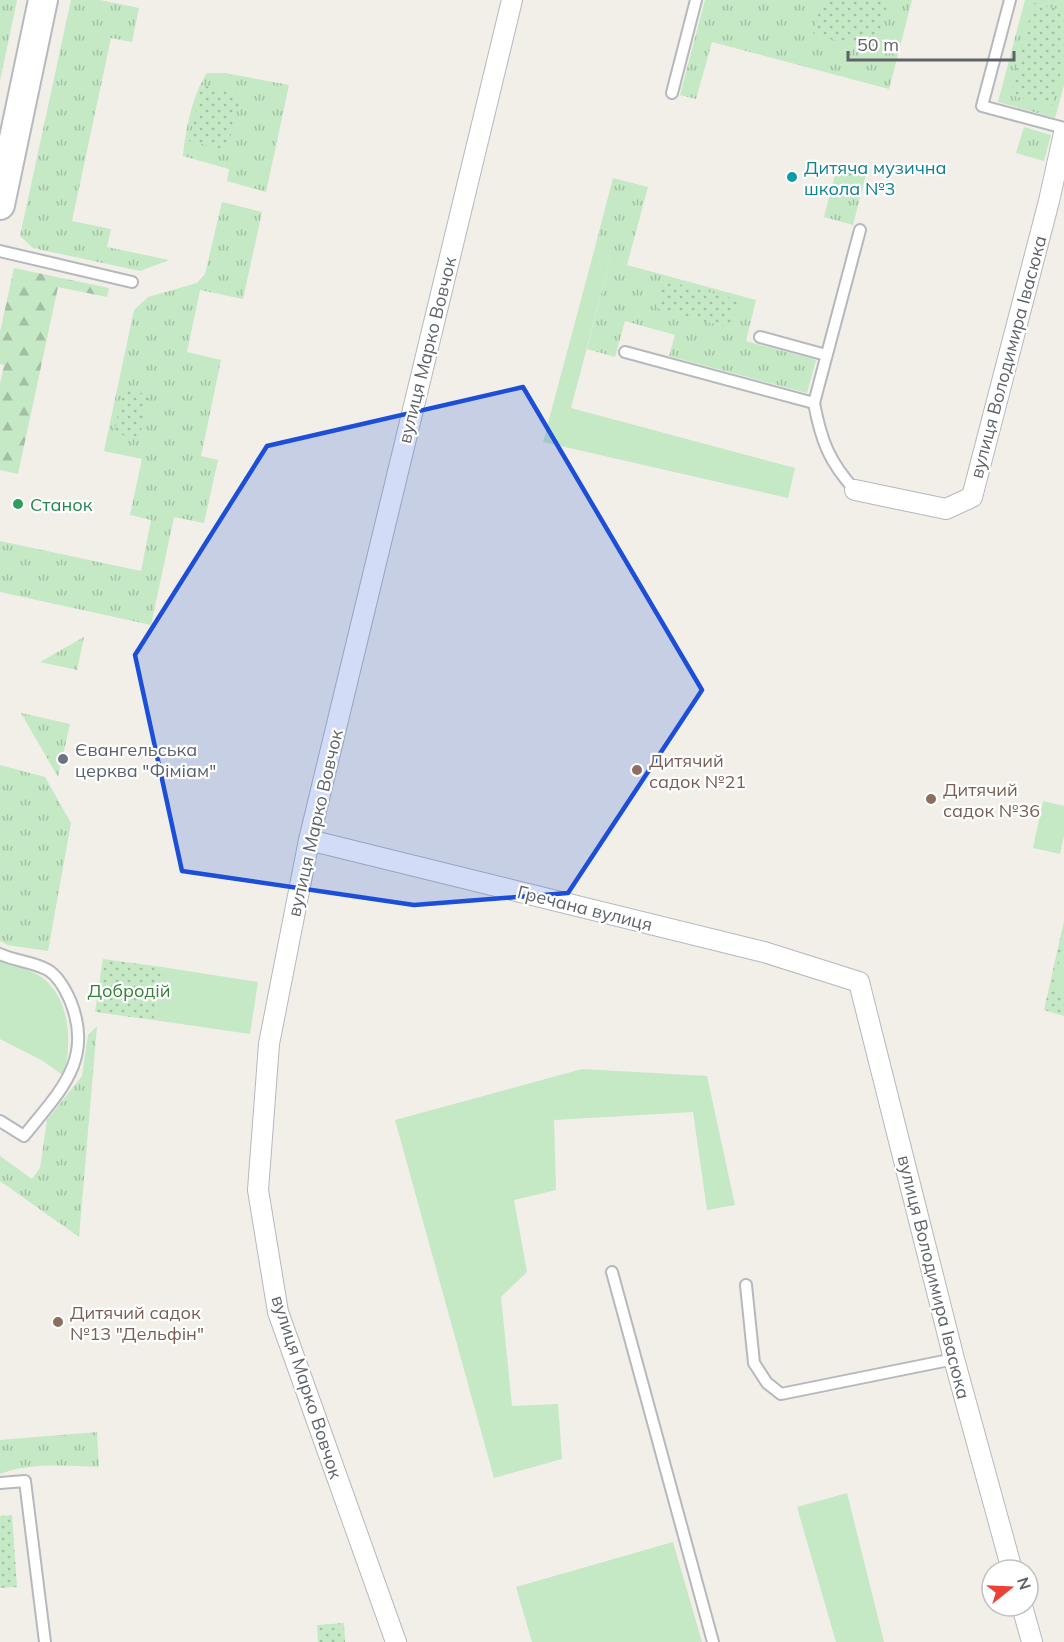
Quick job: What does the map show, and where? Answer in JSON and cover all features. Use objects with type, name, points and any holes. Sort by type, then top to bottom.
[{"type":"main road","points":[[0,205],[44,0]]},
{"type":"street","name":"вулиця Марко Вовчок","points":[[396,1642],[278,1312],[258,1190],[269,1044],[309,840],[512,0]]},
{"type":"street","name":"вулиця Володимира Івасюка","points":[[855,490],[946,509],[972,497],[1046,212],[1064,133]]},
{"type":"street","name":"Гречана вулиця","points":[[309,840],[764,952],[859,982]]},
{"type":"street","name":"вулиця Володимира Івасюка","points":[[859,982],[954,1359],[1009,1558]]},
{"type":"street","points":[[1025,1618],[1032,1642]]},
{"type":"lane","points":[[672,93],[696,0]]},
{"type":"lane","points":[[1010,0],[982,106],[1064,128]]},
{"type":"lane","points":[[855,490],[839,473],[828,455],[819,430],[814,403],[860,230]]},
{"type":"lane","points":[[0,251],[132,282]]},
{"type":"lane","points":[[760,337],[826,355]]},
{"type":"lane","points":[[625,352],[814,403]]},
{"type":"lane","points":[[0,954],[50,971],[65,990],[77,1018],[77,1056],[69,1079],[24,1136],[0,1121]]},
{"type":"lane","points":[[612,1272],[713,1642]]},
{"type":"lane","points":[[746,1285],[754,1363],[767,1383],[781,1394],[954,1359]]},
{"type":"lane","points":[[0,1483],[25,1480],[45,1642]]},
{"type":"highlighted area","points":[[523,387],[702,690],[568,893],[414,905],[182,871],[135,655],[267,446]]},
{"type":"green space","points":[[0,0],[17,0],[0,81]]},
{"type":"green space","points":[[71,0],[100,0],[139,8],[132,42],[111,38],[72,221],[111,229],[107,247],[169,260],[140,271],[33,248],[20,236]]},
{"type":"green space","points":[[705,0],[912,0],[889,89],[712,42],[696,99],[680,95]]},
{"type":"green space","points":[[822,0],[889,0],[875,51],[813,34]]},
{"type":"green space","points":[[1025,0],[1064,0],[1064,85],[1055,118],[998,102]]},
{"type":"green space","points":[[1034,3],[1064,11],[1064,61],[1052,106],[1010,95]]},
{"type":"green space","points":[[207,73],[225,73],[289,85],[266,192],[227,181],[229,169],[183,156],[190,113]]},
{"type":"green space","points":[[202,85],[241,95],[227,150],[189,141]]},
{"type":"green space","points":[[1024,127],[1051,135],[1044,161],[1016,153]]},
{"type":"green space","points":[[837,167],[866,174],[853,225],[824,217]]},
{"type":"green space","points":[[613,178],[648,187],[627,265],[756,300],[746,341],[816,360],[807,393],[669,356],[675,335],[625,321],[615,357],[587,349],[611,256],[594,251]]},
{"type":"green space","points":[[222,202],[262,212],[243,299],[200,290],[187,352],[221,360],[201,456],[218,460],[204,523],[174,517],[151,625],[0,592],[0,541],[141,571],[151,520],[130,515],[142,459],[104,451],[134,310],[148,297],[197,283],[205,274]]},
{"type":"green space","points":[[594,251],[611,256],[571,408],[795,468],[788,498],[543,442]]},
{"type":"green space","points":[[14,268],[109,288],[107,297],[58,287],[18,474],[0,470],[0,384],[4,365],[0,364],[0,332]]},
{"type":"green space","points":[[663,280],[738,300],[730,328],[656,308]]},
{"type":"green space","points":[[123,389],[149,395],[139,439],[114,433]]},
{"type":"green space","points":[[84,637],[77,670],[40,662]]},
{"type":"green space","points":[[21,713],[70,724],[58,777]]},
{"type":"green space","points":[[0,765],[45,777],[71,823],[48,951],[8,945],[0,941]]},
{"type":"green space","points":[[1043,801],[1064,806],[1064,836],[1060,854],[1033,848]]},
{"type":"green space","points":[[1064,921],[1064,1016],[1044,1010]]},
{"type":"green space","points":[[1064,941],[1064,990],[1053,988]]},
{"type":"green space","name":"Добродій","points":[[103,959],[162,967],[154,1020],[95,1012]]},
{"type":"green space","points":[[0,960],[40,976],[60,1000],[67,1024],[68,1038],[64,1076],[43,1061],[0,1039]]},
{"type":"green space","points":[[162,967],[258,982],[250,1034],[154,1020]]},
{"type":"green space","points":[[97,1026],[79,1237],[0,1181],[0,1156],[32,1179],[40,1168],[47,1120],[82,1076],[88,1035]]},
{"type":"green space","points":[[582,1069],[707,1076],[735,1205],[707,1210],[693,1112],[554,1120],[556,1190],[514,1200],[527,1272],[501,1297],[512,1406],[558,1404],[562,1459],[494,1478],[395,1120]]},
{"type":"green space","points":[[97,1432],[99,1467],[36,1466],[0,1474],[0,1440]]},
{"type":"green space","points":[[847,1493],[884,1642],[836,1642],[797,1507]]},
{"type":"green space","points":[[12,1515],[17,1587],[0,1588],[0,1516]]},
{"type":"green space","points":[[673,1542],[702,1642],[532,1642],[516,1587]]},
{"type":"green space","points":[[344,1623],[345,1642],[318,1642],[317,1625]]},
{"type":"place","name":"Дитяча музична школа №3","points":[[792,177]]},
{"type":"place","name":"Станок","points":[[18,504]]},
{"type":"place","name":"Євангельська церква \"Фіміам\"","points":[[63,759]]},
{"type":"place","name":"Дитячий садок №21","points":[[637,770]]},
{"type":"place","name":"Дитячий садок №36","points":[[931,799]]},
{"type":"place","name":"Дитячий садок №13 \"Дельфін\"","points":[[58,1322]]}]
